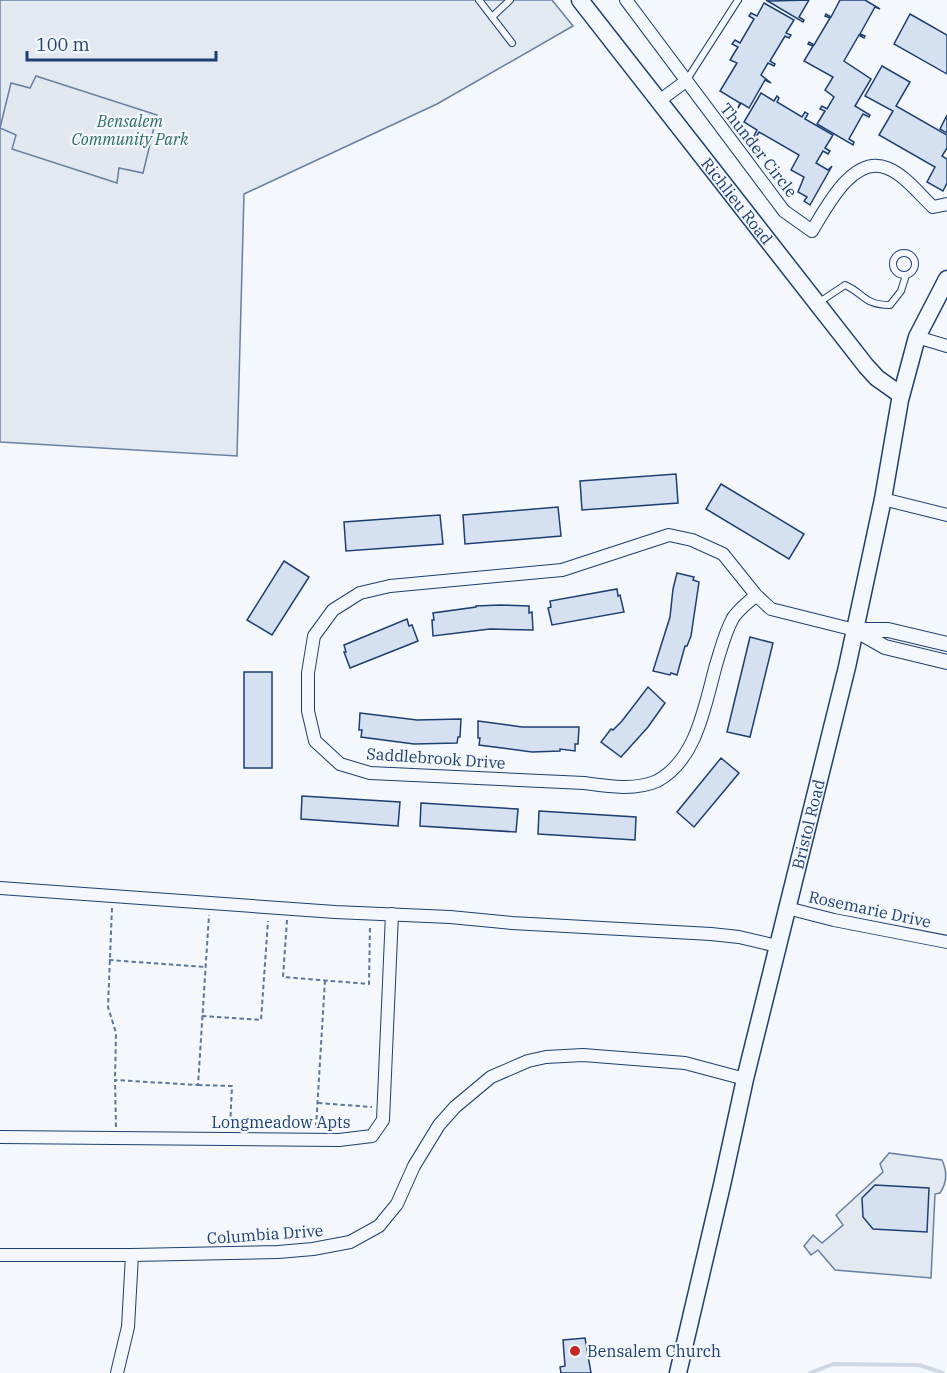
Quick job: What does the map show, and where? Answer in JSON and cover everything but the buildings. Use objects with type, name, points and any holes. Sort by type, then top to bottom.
[{"type":"main road","name":"Richlieu Road","points":[[580,0],[877,378],[901,395]]},
{"type":"main road","name":"Bristol Road","points":[[678,1373],[723,1185],[745,1079],[855,630],[884,499],[901,395],[917,337],[947,279]]},
{"type":"street","name":"Thunder Circle","points":[[626,0],[784,210],[812,231],[840,187],[851,176],[867,166],[887,167],[906,181],[933,207],[947,204]]},
{"type":"street","points":[[659,101],[686,81]]},
{"type":"street","points":[[917,337],[947,346]]},
{"type":"street","points":[[884,499],[947,514]]},
{"type":"street","name":"Saddlebrook Drive","points":[[756,595],[734,616],[724,638],[698,731],[678,764],[656,781],[615,787],[584,783],[370,772],[340,764],[315,741],[308,711],[309,673],[314,636],[333,610],[360,592],[390,586],[562,570],[669,535],[692,540],[723,554],[756,595],[771,609],[855,630]]},
{"type":"street","points":[[855,630],[888,630],[947,644]]},
{"type":"street","points":[[855,630],[885,647],[947,662]]},
{"type":"street","points":[[0,888],[288,909],[711,934],[777,946]]},
{"type":"street","name":"Rosemarie Drive","points":[[787,908],[834,920],[947,942]]},
{"type":"street","name":"Longmeadow Apts","points":[[0,1137],[316,1140],[372,1136],[383,1120],[392,914]]},
{"type":"street","name":"Columbia Drive","points":[[0,1255],[278,1252],[333,1246],[358,1238],[379,1226],[397,1204],[414,1166],[439,1125],[455,1107],[491,1077],[528,1061],[546,1057],[583,1055],[685,1063],[745,1079]]},
{"type":"street","points":[[117,1373],[128,1327],[132,1255]]},
{"type":"lane","points":[[479,0],[512,43]]},
{"type":"lane","points":[[492,16],[510,0]]},
{"type":"lane","points":[[686,81],[738,0]]},
{"type":"lane","points":[[818,304],[845,285],[871,304],[890,305],[901,291],[906,275]]},
{"type":"path","points":[[112,896],[108,1007],[116,1033],[116,1138]]},
{"type":"path","points":[[198,1085],[210,903]]},
{"type":"path","points":[[202,1016],[261,1020],[268,907]]},
{"type":"path","points":[[288,909],[283,977],[369,984],[370,913]]},
{"type":"path","points":[[110,960],[206,967]]},
{"type":"path","points":[[316,1140],[325,980]]},
{"type":"path","points":[[115,1080],[232,1086],[229,1139]]},
{"type":"path","points":[[318,1103],[383,1108]]},
{"type":"green space","name":"Bensalem Community Park","points":[[0,0],[552,0],[573,26],[437,104],[244,194],[237,456],[0,442]]},
{"type":"green space","points":[[889,1153],[942,1160],[944,1164],[946,1177],[944,1185],[940,1193],[935,1194],[931,1278],[835,1270],[818,1250],[811,1255],[804,1246],[813,1235],[822,1243],[843,1225],[836,1215],[883,1172],[880,1164]]},
{"type":"shaded area","points":[[36,76],[157,115],[143,173],[119,168],[117,183],[12,149],[16,135],[0,128],[11,83],[30,88]]},
{"type":"waterway","points":[[810,1373],[833,1364],[919,1365],[943,1373]]},
{"type":"place","name":"Bensalem Church","points":[[575,1351]]}]
